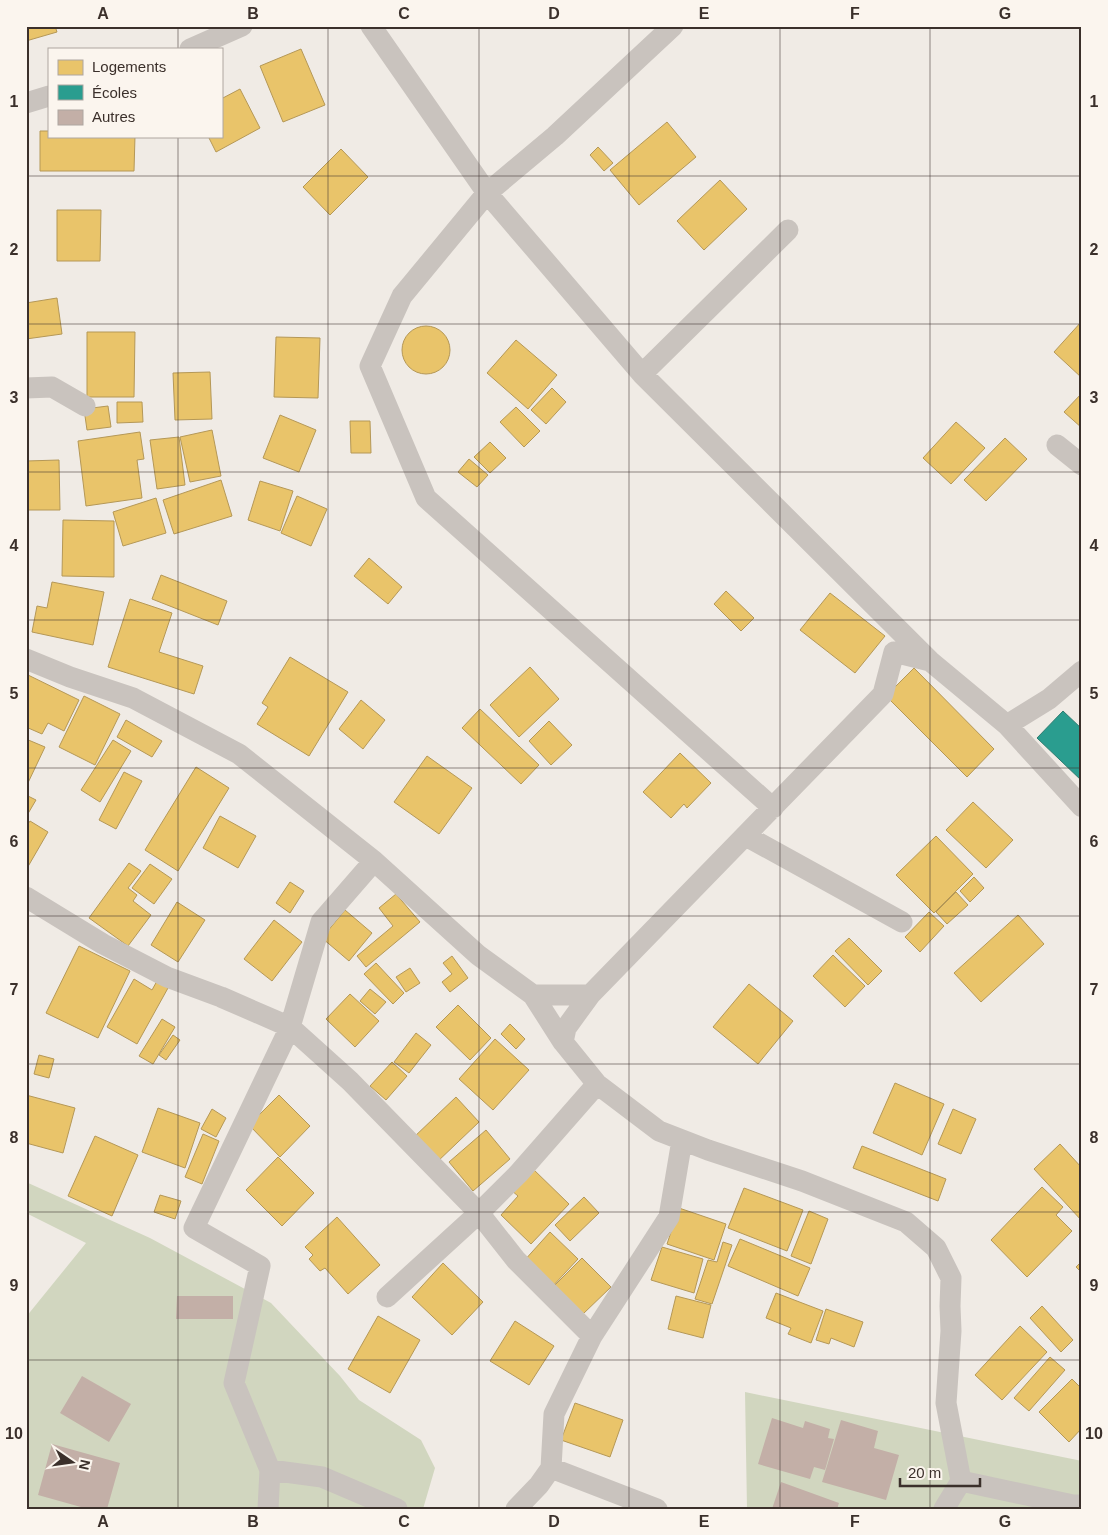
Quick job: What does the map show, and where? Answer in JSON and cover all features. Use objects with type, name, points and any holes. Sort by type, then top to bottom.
[{"type":"street","points":[[192,48],[242,26]]},
{"type":"street","points":[[371,26],[487,193],[642,374],[930,661],[1007,725],[1082,807]]},
{"type":"street","points":[[665,29],[556,136],[487,193],[402,296],[370,366],[426,498],[773,808]]},
{"type":"street","points":[[26,103],[48,96]]},
{"type":"street","points":[[642,374],[788,230]]},
{"type":"street","points":[[26,388],[52,387],[85,406]]},
{"type":"street","points":[[1057,445],[1082,465]]},
{"type":"street","points":[[563,1042],[566,1028],[590,995],[883,694],[894,652],[930,661]]},
{"type":"street","points":[[26,659],[70,677],[134,698],[239,754],[374,860],[478,955],[533,995],[563,1042],[596,1084],[659,1131],[811,1184],[906,1222],[936,1248],[951,1278],[951,1331],[946,1403],[961,1481],[944,1509]]},
{"type":"street","points":[[1007,725],[1049,698],[1082,671]]},
{"type":"street","points":[[746,836],[902,922]]},
{"type":"street","points":[[268,1509],[270,1470],[234,1383],[260,1266],[194,1228],[290,1027],[322,922],[374,860]]},
{"type":"street","points":[[26,897],[103,944],[167,977],[221,996],[290,1027],[350,1081],[479,1213],[516,1260],[592,1336]]},
{"type":"street","points":[[533,995],[590,995]]},
{"type":"street","points":[[387,1297],[479,1213],[519,1173],[596,1084]]},
{"type":"street","points":[[516,1509],[539,1485],[551,1468],[554,1414],[592,1336],[668,1218],[682,1140]]},
{"type":"street","points":[[551,1468],[657,1509]]},
{"type":"street","points":[[270,1470],[322,1477],[398,1509]]},
{"type":"street","points":[[961,1481],[1072,1505],[1082,1505]]},
{"type":"green space","points":[[26,1182],[150,1238],[271,1303],[340,1376],[359,1400],[421,1440],[435,1468],[423,1509],[26,1509],[26,1317],[86,1243],[26,1213]]},
{"type":"green space","points":[[745,1392],[1082,1461],[1082,1509],[747,1509]]},
{"type":"building: Logements","points":[[26,26],[55,26],[57,32],[26,41]]},
{"type":"building: Logements","points":[[301,49],[325,105],[283,122],[260,66]]},
{"type":"building: Logements","points":[[240,89],[260,128],[216,152],[209,138],[222,138],[222,98]]},
{"type":"building: Logements","points":[[667,122],[696,157],[639,205],[610,170]]},
{"type":"building: Logements","points":[[40,131],[48,131],[48,138],[135,138],[134,171],[40,171]]},
{"type":"building: Logements","points":[[598,147],[613,163],[604,171],[590,155]]},
{"type":"building: Logements","points":[[341,149],[368,177],[330,215],[303,187]]},
{"type":"building: Logements","points":[[720,180],[747,209],[704,250],[677,221]]},
{"type":"building: Logements","points":[[57,210],[101,210],[100,261],[57,261]]},
{"type":"building: Logements","points":[[57,298],[62,334],[26,339],[26,303]]},
{"type":"building: Logements","points":[[1082,321],[1082,378],[1054,352]]},
{"type":"building: Logements","points":[[426,326],[435,328],[443,333],[448,341],[450,350],[448,359],[443,367],[435,372],[426,374],[417,372],[409,367],[404,359],[402,350],[404,341],[409,333],[417,328]]},
{"type":"building: Logements","points":[[87,332],[135,332],[134,397],[87,397]]},
{"type":"building: Logements","points":[[276,337],[320,338],[318,398],[274,397]]},
{"type":"building: Logements","points":[[516,340],[557,375],[528,409],[487,373]]},
{"type":"building: Logements","points":[[210,372],[212,419],[175,420],[173,373]]},
{"type":"building: Logements","points":[[552,388],[566,402],[546,424],[531,410]]},
{"type":"building: Logements","points":[[1082,393],[1082,428],[1064,412]]},
{"type":"building: Logements","points":[[117,402],[142,402],[143,422],[117,423]]},
{"type":"building: Logements","points":[[108,406],[111,427],[87,430],[84,409]]},
{"type":"building: Logements","points":[[516,407],[540,431],[524,447],[500,422]]},
{"type":"building: Logements","points":[[280,415],[316,430],[299,472],[263,458]]},
{"type":"building: Logements","points":[[350,421],[370,421],[371,453],[351,453]]},
{"type":"building: Logements","points":[[956,422],[985,448],[951,484],[923,458]]},
{"type":"building: Logements","points":[[212,430],[221,476],[190,482],[180,437]]},
{"type":"building: Logements","points":[[140,432],[144,459],[137,460],[142,498],[86,506],[78,441]]},
{"type":"building: Logements","points":[[179,437],[185,485],[157,489],[150,440]]},
{"type":"building: Logements","points":[[1005,438],[1027,459],[986,501],[964,480]]},
{"type":"building: Logements","points":[[490,442],[506,458],[490,473],[474,457]]},
{"type":"building: Logements","points":[[469,459],[488,475],[477,487],[458,472]]},
{"type":"building: Logements","points":[[59,460],[60,510],[26,510],[26,461]]},
{"type":"building: Logements","points":[[221,480],[232,516],[174,534],[163,500]]},
{"type":"building: Logements","points":[[260,481],[293,491],[280,531],[248,520]]},
{"type":"building: Logements","points":[[297,496],[327,509],[311,546],[281,533]]},
{"type":"building: Logements","points":[[156,498],[166,533],[123,546],[113,512]]},
{"type":"building: Logements","points":[[63,520],[114,521],[114,577],[62,576]]},
{"type":"building: Logements","points":[[369,558],[402,587],[388,604],[354,576]]},
{"type":"building: Logements","points":[[161,575],[227,601],[218,625],[152,599]]},
{"type":"building: Logements","points":[[52,582],[104,592],[93,645],[32,632],[37,606],[47,608]]},
{"type":"building: Logements","points":[[726,591],[754,618],[741,631],[714,604]]},
{"type":"building: Logements","points":[[830,593],[885,636],[855,673],[800,630]]},
{"type":"building: Logements","points":[[130,599],[172,613],[159,652],[203,666],[194,694],[108,667]]},
{"type":"building: Logements","points":[[290,657],[348,692],[309,756],[257,724],[268,707],[262,703]]},
{"type":"building: Logements","points":[[530,667],[559,699],[519,737],[490,705]]},
{"type":"building: Logements","points":[[914,668],[994,749],[967,777],[886,696]]},
{"type":"building: Logements","points":[[26,674],[79,700],[64,731],[48,723],[42,734],[26,727]]},
{"type":"building: Logements","points":[[84,696],[120,714],[95,765],[59,747]]},
{"type":"building: Logements","points":[[361,700],[385,720],[363,749],[339,729]]},
{"type":"building: Logements","points":[[480,709],[539,765],[521,784],[462,728]]},
{"type":"building: Logements","points":[[126,720],[162,741],[152,757],[117,737]]},
{"type":"building: Logements","points":[[549,721],[572,745],[551,765],[529,741]]},
{"type":"building: Logements","points":[[26,739],[45,747],[26,787]]},
{"type":"building: Logements","points":[[113,740],[131,751],[100,802],[81,790]]},
{"type":"building: Logements","points":[[680,753],[711,783],[687,808],[684,804],[671,818],[643,792]]},
{"type":"building: Logements","points":[[427,756],[472,788],[439,834],[394,802]]},
{"type":"building: Logements","points":[[196,767],[229,788],[178,871],[145,850]]},
{"type":"building: Logements","points":[[124,772],[142,781],[116,829],[99,820]]},
{"type":"building: Logements","points":[[26,795],[36,800],[26,817]]},
{"type":"building: Logements","points":[[973,802],[1013,840],[986,868],[946,830]]},
{"type":"building: Logements","points":[[220,816],[256,836],[238,868],[203,848]]},
{"type":"building: Logements","points":[[30,821],[48,832],[26,870],[26,827]]},
{"type":"building: Logements","points":[[936,836],[973,874],[934,913],[896,875]]},
{"type":"building: Logements","points":[[129,863],[141,871],[128,888],[137,895],[133,901],[151,915],[128,946],[89,918]]},
{"type":"building: Logements","points":[[150,864],[172,879],[154,904],[132,888]]},
{"type":"building: Logements","points":[[974,877],[984,888],[970,902],[960,891]]},
{"type":"building: Logements","points":[[290,882],[304,891],[290,913],[276,903]]},
{"type":"building: Logements","points":[[956,892],[968,905],[947,924],[936,912]]},
{"type":"building: Logements","points":[[396,894],[420,922],[366,967],[357,956],[393,926],[379,908]]},
{"type":"building: Logements","points":[[177,902],[205,920],[178,962],[151,945]]},
{"type":"building: Logements","points":[[345,910],[372,933],[349,961],[322,938]]},
{"type":"building: Logements","points":[[929,912],[944,926],[920,952],[905,937]]},
{"type":"building: Logements","points":[[1018,915],[1044,944],[981,1002],[954,973]]},
{"type":"building: Logements","points":[[274,920],[302,942],[272,981],[244,959]]},
{"type":"building: Logements","points":[[849,938],[882,971],[868,985],[835,951]]},
{"type":"building: Logements","points":[[79,946],[130,971],[98,1038],[46,1013]]},
{"type":"building: Logements","points":[[833,955],[865,986],[845,1007],[813,976]]},
{"type":"building: Logements","points":[[452,956],[468,978],[450,992],[442,982],[452,974],[443,963]]},
{"type":"building: Logements","points":[[376,963],[404,993],[393,1004],[364,974]]},
{"type":"building: Logements","points":[[410,968],[420,983],[406,992],[396,977]]},
{"type":"building: Logements","points":[[134,979],[152,990],[157,981],[168,988],[137,1044],[107,1027]]},
{"type":"building: Logements","points":[[749,984],[793,1021],[758,1064],[713,1027]]},
{"type":"building: Logements","points":[[370,989],[386,1002],[375,1014],[360,1001]]},
{"type":"building: Logements","points":[[350,994],[379,1021],[355,1047],[326,1019]]},
{"type":"building: Logements","points":[[458,1005],[491,1038],[470,1060],[436,1027]]},
{"type":"building: Logements","points":[[162,1019],[175,1027],[153,1064],[139,1056]]},
{"type":"building: Logements","points":[[510,1024],[525,1039],[516,1049],[501,1034]]},
{"type":"building: Logements","points":[[416,1033],[431,1045],[409,1073],[394,1062]]},
{"type":"building: Logements","points":[[173,1035],[180,1040],[166,1060],[159,1055]]},
{"type":"building: Logements","points":[[495,1039],[529,1070],[493,1110],[459,1079]]},
{"type":"building: Logements","points":[[39,1055],[54,1059],[49,1078],[34,1074]]},
{"type":"building: Logements","points":[[392,1062],[407,1076],[386,1100],[370,1086]]},
{"type":"building: Logements","points":[[895,1083],[944,1104],[922,1155],[873,1133]]},
{"type":"building: Logements","points":[[26,1095],[75,1108],[63,1153],[26,1143]]},
{"type":"building: Logements","points":[[279,1095],[310,1126],[280,1157],[249,1125]]},
{"type":"building: Logements","points":[[456,1097],[479,1122],[436,1163],[413,1138]]},
{"type":"building: Logements","points":[[158,1108],[200,1123],[185,1168],[142,1152]]},
{"type":"building: Logements","points":[[212,1109],[226,1118],[216,1137],[201,1129]]},
{"type":"building: Logements","points":[[953,1109],[976,1119],[961,1154],[938,1144]]},
{"type":"building: Logements","points":[[486,1130],[510,1159],[473,1191],[449,1162]]},
{"type":"building: Logements","points":[[203,1134],[219,1141],[202,1184],[185,1177]]},
{"type":"building: Logements","points":[[95,1136],[138,1155],[112,1216],[68,1196]]},
{"type":"building: Logements","points":[[1060,1144],[1082,1168],[1082,1221],[1034,1169]]},
{"type":"building: Logements","points":[[862,1146],[946,1179],[938,1201],[853,1168]]},
{"type":"building: Logements","points":[[278,1157],[314,1193],[282,1226],[246,1190]]},
{"type":"building: Logements","points":[[532,1168],[569,1204],[531,1244],[501,1215],[518,1196],[511,1190]]},
{"type":"building: Logements","points":[[1042,1187],[1063,1207],[1056,1215],[1072,1231],[1027,1277],[991,1240]]},
{"type":"building: Logements","points":[[744,1188],[803,1210],[787,1251],[728,1228]]},
{"type":"building: Logements","points":[[160,1195],[181,1201],[175,1219],[154,1212]]},
{"type":"building: Logements","points":[[584,1197],[599,1213],[570,1241],[555,1225]]},
{"type":"building: Logements","points":[[679,1208],[726,1224],[714,1260],[667,1244]]},
{"type":"building: Logements","points":[[809,1211],[828,1219],[811,1264],[791,1256]]},
{"type":"building: Logements","points":[[337,1217],[380,1265],[348,1294],[325,1268],[320,1271],[309,1259],[313,1255],[305,1247]]},
{"type":"building: Logements","points":[[550,1232],[578,1259],[551,1288],[523,1262]]},
{"type":"building: Logements","points":[[740,1239],[810,1268],[798,1296],[728,1266]]},
{"type":"building: Logements","points":[[723,1242],[732,1245],[712,1304],[695,1299],[708,1260],[717,1262]]},
{"type":"building: Logements","points":[[662,1247],[703,1259],[694,1293],[651,1280]]},
{"type":"building: Logements","points":[[582,1258],[611,1287],[583,1314],[555,1285]]},
{"type":"building: Logements","points":[[1082,1261],[1082,1273],[1076,1267]]},
{"type":"building: Logements","points":[[443,1263],[483,1302],[452,1335],[412,1297]]},
{"type":"building: Logements","points":[[776,1293],[823,1311],[811,1343],[788,1334],[791,1328],[766,1318]]},
{"type":"building: Logements","points":[[676,1296],[711,1305],[703,1338],[668,1329]]},
{"type":"building: Logements","points":[[1042,1306],[1073,1340],[1061,1352],[1030,1318]]},
{"type":"building: Logements","points":[[826,1309],[863,1322],[854,1347],[831,1338],[829,1344],[816,1340]]},
{"type":"building: Logements","points":[[378,1316],[420,1340],[390,1393],[348,1369]]},
{"type":"building: Logements","points":[[515,1321],[554,1346],[529,1385],[490,1361]]},
{"type":"building: Logements","points":[[1020,1326],[1047,1352],[1002,1400],[975,1375]]},
{"type":"building: Logements","points":[[1050,1357],[1065,1370],[1029,1411],[1014,1398]]},
{"type":"building: Logements","points":[[1072,1379],[1082,1389],[1082,1428],[1069,1442],[1039,1412]]},
{"type":"building: Logements","points":[[575,1403],[623,1420],[610,1457],[561,1440]]},
{"type":"building: Écoles","points":[[1063,711],[1082,729],[1082,781],[1037,738]]},
{"type":"building: Autres","points":[[177,1296],[233,1296],[233,1319],[176,1319]]},
{"type":"building: Autres","points":[[82,1376],[131,1404],[109,1442],[60,1413]]},
{"type":"building: Autres","points":[[772,1418],[803,1428],[805,1421],[830,1429],[828,1438],[834,1439],[825,1470],[814,1467],[810,1479],[758,1464]]},
{"type":"building: Autres","points":[[841,1420],[878,1431],[874,1448],[899,1455],[886,1500],[822,1482]]},
{"type":"building: Autres","points":[[52,1444],[120,1463],[107,1509],[88,1509],[38,1495]]},
{"type":"building: Autres","points":[[781,1482],[839,1503],[837,1509],[772,1509]]}]
